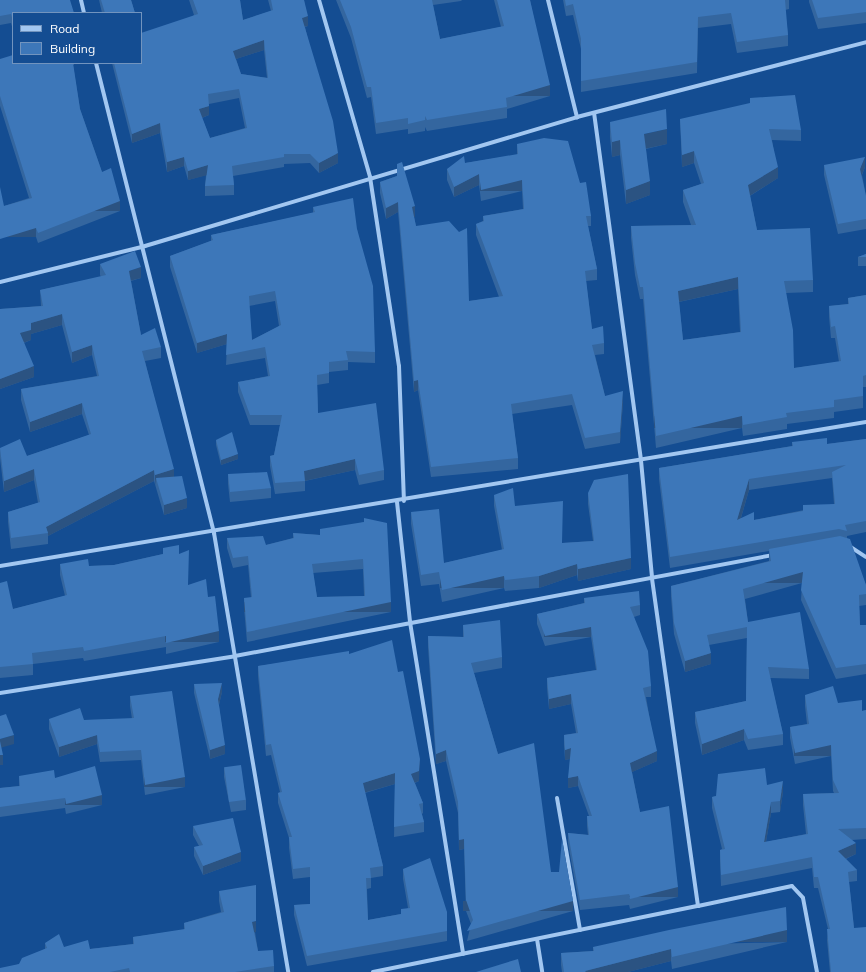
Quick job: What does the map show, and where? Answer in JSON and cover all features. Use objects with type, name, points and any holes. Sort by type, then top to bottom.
[{"type":"street","points":[[81,0],[84,12]]},
{"type":"street","points":[[319,0],[370,177],[399,366],[404,501]]},
{"type":"street","points":[[548,0],[578,117]]},
{"type":"street","points":[[0,282],[145,246],[370,177],[578,117],[866,42]]},
{"type":"street","points":[[96,64],[145,246],[214,533],[288,972]]},
{"type":"street","points":[[594,114],[641,460],[652,577],[698,906]]},
{"type":"street","points":[[0,566],[214,533],[866,422]]},
{"type":"street","points":[[397,502],[410,622],[463,954]]},
{"type":"street","points":[[840,543],[856,548],[866,557]]},
{"type":"street","points":[[0,693],[235,656],[777,554]]},
{"type":"street","points":[[557,798],[580,930]]},
{"type":"street","points":[[373,972],[792,886],[803,898],[817,972]]},
{"type":"street","points":[[537,939],[542,972]]},
{"type":"building","points":[[0,0],[70,0],[74,12],[12,12],[12,18],[11,14],[0,16]]},
{"type":"building","points":[[101,0],[131,0],[135,12],[105,12]]},
{"type":"building","points":[[193,0],[240,0],[243,20],[273,10],[271,0],[304,0],[308,16],[302,18],[333,121],[338,153],[319,163],[310,154],[284,154],[284,157],[232,166],[234,185],[205,186],[208,165],[188,171],[184,157],[167,162],[160,123],[132,134],[114,64],[142,64],[142,33],[198,14]],"holes":[[[264,40],[268,78],[241,74],[233,51]],[[239,89],[247,128],[210,138],[199,109],[209,106],[208,94]]]},
{"type":"building","points":[[340,0],[432,0],[440,39],[504,26],[497,0],[530,0],[550,85],[506,98],[507,107],[427,120],[425,116],[425,120],[408,124],[408,118],[376,123],[371,87],[367,87],[351,27]]},
{"type":"building","points":[[565,0],[785,0],[788,35],[737,42],[731,13],[698,17],[697,62],[581,81],[581,39],[573,4],[566,6]]},
{"type":"building","points":[[812,0],[866,0],[866,12],[818,18]]},
{"type":"building","points":[[12,55],[12,64],[73,64],[80,109],[102,172],[111,168],[120,201],[38,233],[36,228],[0,239],[0,187],[4,206],[32,198],[0,96],[0,59]]},
{"type":"building","points":[[795,95],[801,130],[769,129],[778,167],[748,185],[757,230],[810,228],[813,280],[784,281],[793,330],[794,368],[841,361],[835,326],[831,327],[829,306],[849,304],[848,298],[866,295],[866,375],[863,376],[863,396],[834,400],[834,407],[786,413],[787,417],[743,425],[742,416],[656,436],[643,287],[640,287],[635,263],[631,226],[696,225],[683,190],[704,183],[694,151],[682,155],[680,119],[750,103],[750,98]],"holes":[[[738,277],[741,332],[683,340],[678,291]]]},
{"type":"building","points":[[666,109],[667,129],[644,134],[650,181],[626,190],[620,140],[612,142],[610,122]]},
{"type":"building","points":[[544,138],[568,141],[580,183],[586,182],[591,216],[586,216],[597,269],[585,271],[592,329],[603,326],[604,343],[592,345],[605,396],[623,391],[620,432],[585,438],[572,394],[511,404],[518,458],[431,467],[418,380],[414,381],[398,202],[386,208],[380,182],[397,176],[397,164],[402,162],[415,206],[412,207],[416,226],[449,221],[459,232],[467,228],[469,301],[503,296],[476,224],[484,221],[483,216],[524,209],[522,180],[481,190],[479,174],[454,187],[447,169],[464,156],[465,163],[518,154],[517,144]]},
{"type":"building","points":[[865,157],[860,169],[866,196],[866,219],[838,224],[824,165]]},
{"type":"building","points":[[353,198],[357,229],[373,286],[375,352],[346,351],[348,360],[329,362],[329,373],[317,375],[318,413],[376,403],[384,470],[359,475],[355,459],[304,471],[305,481],[275,483],[270,456],[274,455],[282,415],[250,415],[238,382],[270,376],[265,347],[226,355],[227,334],[197,343],[170,256],[213,240],[211,235],[315,212],[313,207]],"holes":[[[275,291],[281,325],[252,340],[249,296]]]},
{"type":"building","points":[[135,251],[141,267],[129,271],[141,335],[155,328],[161,347],[142,351],[174,469],[155,475],[154,470],[46,527],[48,533],[11,538],[8,512],[40,502],[34,469],[4,481],[0,448],[20,439],[27,456],[91,434],[82,403],[30,422],[21,389],[99,376],[92,345],[72,352],[62,314],[31,323],[31,330],[20,333],[34,366],[0,379],[0,309],[43,306],[40,290],[106,275],[100,264]]},
{"type":"building","points":[[866,254],[866,257],[858,257]]},
{"type":"building","points":[[232,432],[238,454],[221,460],[216,440]]},
{"type":"building","points":[[827,438],[827,444],[866,439],[866,521],[845,525],[847,531],[839,529],[670,557],[659,468],[793,446],[792,442]],"holes":[[[846,465],[832,472],[835,504],[803,505],[803,511],[754,520],[754,512],[737,520],[749,479]]]},
{"type":"building","points":[[267,472],[271,488],[230,492],[228,474]]},
{"type":"building","points":[[628,474],[631,558],[578,569],[577,564],[539,576],[505,580],[504,576],[442,590],[439,572],[421,575],[411,512],[439,509],[444,563],[504,549],[494,495],[513,488],[515,506],[563,501],[562,543],[594,541],[588,493],[594,480]]},
{"type":"building","points":[[182,476],[187,498],[164,505],[156,478]]},
{"type":"building","points":[[364,518],[387,523],[391,602],[247,632],[244,598],[252,597],[248,556],[233,558],[227,538],[263,536],[266,545],[294,538],[293,533],[320,535],[320,529],[364,522]],"holes":[[[363,559],[365,596],[317,597],[312,564]]]},
{"type":"building","points":[[840,536],[850,539],[866,585],[866,594],[859,595],[860,625],[866,625],[866,664],[836,668],[801,590],[803,572],[743,589],[748,622],[800,612],[809,669],[768,667],[783,734],[748,739],[744,729],[702,744],[695,712],[746,701],[747,627],[707,635],[711,653],[685,661],[674,623],[671,586],[771,561],[769,549]]},
{"type":"building","points":[[179,545],[179,554],[189,550],[188,585],[206,579],[208,597],[215,596],[219,631],[166,643],[166,636],[84,651],[83,647],[32,653],[33,664],[0,667],[0,583],[7,581],[13,609],[67,595],[60,564],[88,559],[89,566],[114,565],[163,554],[163,548]]},
{"type":"building","points":[[639,591],[640,605],[630,607],[648,651],[651,686],[643,688],[657,751],[630,763],[640,812],[669,806],[678,887],[630,899],[629,894],[580,900],[568,833],[589,835],[587,816],[592,816],[578,776],[568,778],[571,748],[565,750],[564,735],[578,733],[571,694],[549,699],[547,678],[597,670],[591,627],[545,636],[537,614],[585,603],[584,598]]},
{"type":"building","points":[[500,620],[502,657],[471,663],[498,754],[534,743],[551,872],[559,872],[562,839],[573,901],[467,931],[473,920],[466,900],[464,839],[459,840],[458,802],[446,750],[436,754],[428,636],[464,637],[463,625]]},
{"type":"building","points":[[392,640],[398,672],[403,671],[420,759],[419,771],[411,774],[423,803],[419,804],[424,822],[394,827],[395,773],[363,783],[383,866],[370,868],[371,878],[366,878],[368,920],[401,914],[401,909],[410,908],[403,869],[430,858],[447,912],[447,931],[307,956],[294,905],[310,904],[310,867],[293,869],[289,837],[292,837],[278,793],[282,792],[271,744],[266,745],[258,666],[349,651],[349,654]]},
{"type":"building","points":[[222,683],[218,699],[225,745],[210,750],[194,684]]},
{"type":"building","points":[[833,686],[838,703],[862,700],[862,711],[866,710],[866,828],[838,829],[856,843],[838,851],[857,870],[848,872],[854,928],[866,927],[866,972],[831,972],[827,929],[830,929],[818,877],[814,877],[812,857],[721,875],[720,850],[725,849],[712,797],[716,796],[718,774],[765,768],[767,785],[783,781],[780,801],[771,802],[764,842],[808,834],[803,794],[839,793],[833,780],[831,745],[795,753],[790,727],[809,724],[805,695]]},
{"type":"building","points":[[172,691],[185,777],[145,785],[141,750],[100,752],[97,735],[59,747],[49,719],[80,708],[84,720],[134,718],[130,696]]},
{"type":"building","points":[[6,714],[14,735],[0,739],[0,716]]},
{"type":"building","points":[[0,741],[3,755],[0,755]]},
{"type":"building","points":[[241,765],[246,800],[229,802],[224,767]]},
{"type":"building","points":[[95,766],[102,795],[66,804],[65,798],[0,807],[0,788],[20,786],[19,776],[54,770],[55,778]]},
{"type":"building","points":[[233,818],[241,852],[203,866],[194,847],[203,845],[193,826]]},
{"type":"building","points":[[256,885],[256,921],[252,922],[258,951],[273,950],[274,966],[235,972],[130,972],[129,968],[110,972],[0,972],[0,968],[19,964],[22,958],[47,948],[45,943],[59,934],[64,947],[88,940],[90,949],[134,944],[133,937],[185,929],[184,923],[224,912],[219,891]]},
{"type":"building","points":[[786,907],[787,930],[672,957],[671,949],[585,971],[586,972],[564,972],[561,953],[594,951],[593,947],[669,930]]},
{"type":"building","points":[[518,959],[521,972],[476,972]]}]
